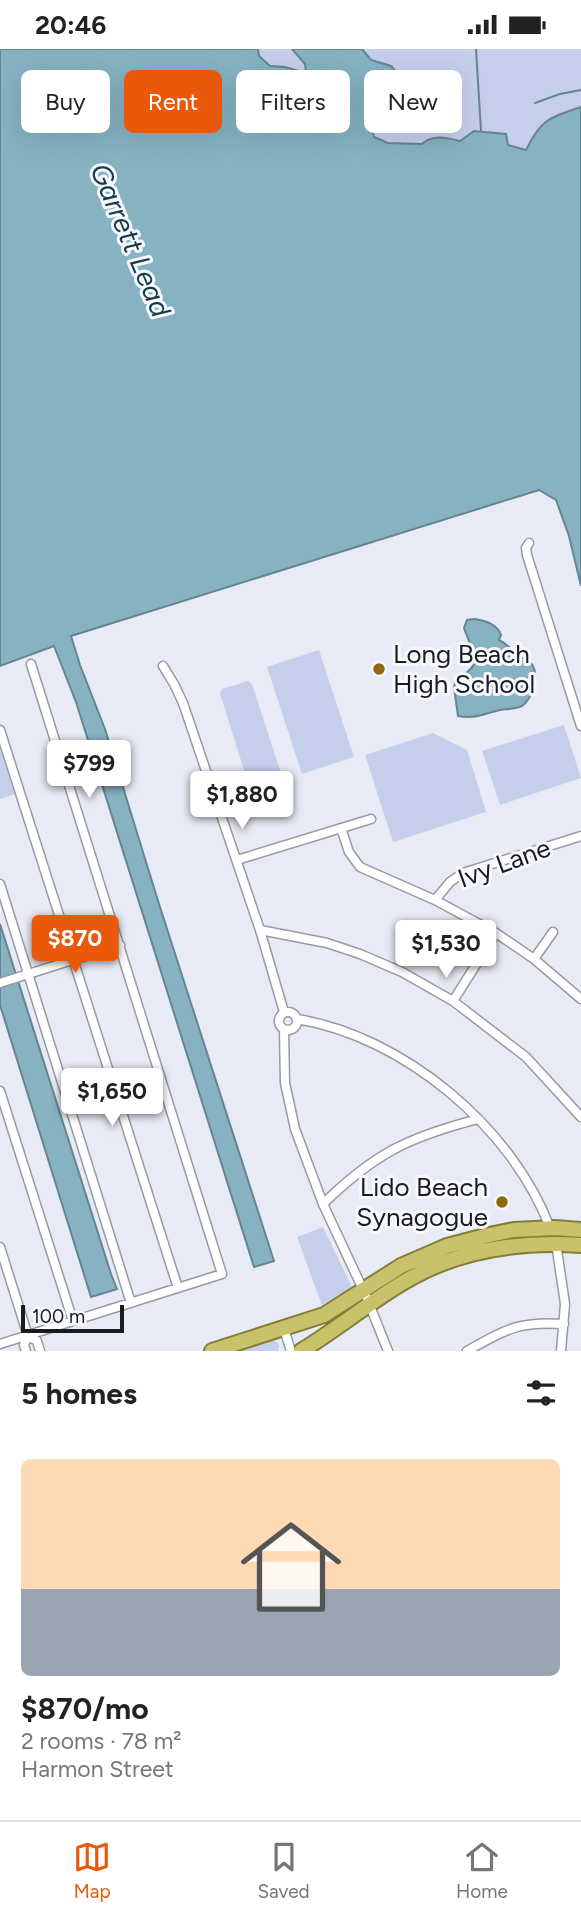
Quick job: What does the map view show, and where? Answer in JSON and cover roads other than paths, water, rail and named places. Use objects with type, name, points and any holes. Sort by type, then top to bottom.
[{"type":"highway","points":[[212,1351],[324,1315],[401,1266],[457,1243],[514,1230],[581,1230]]},
{"type":"highway","points":[[300,1351],[407,1280],[444,1263],[501,1247],[556,1243],[581,1245]]},
{"type":"street","points":[[529,543],[526,548],[527,555],[581,726]]},
{"type":"street","points":[[0,1344],[222,1274],[31,664]]},
{"type":"street","points":[[163,666],[183,703],[260,930],[284,1012]]},
{"type":"street","points":[[0,730],[177,1288]]},
{"type":"street","points":[[237,860],[371,819]]},
{"type":"street","points":[[341,828],[349,852],[360,867],[435,900],[496,933],[534,959],[581,999]]},
{"type":"street","name":"Ivy Lane","points":[[435,900],[450,881],[463,873],[581,836]]},
{"type":"street","points":[[0,884],[25,975],[131,1303]]},
{"type":"street","points":[[260,930],[327,943],[360,954],[402,972],[453,1001],[526,1057],[581,1117]]},
{"type":"street","points":[[534,959],[553,932]]},
{"type":"street","points":[[453,1001],[496,933]]},
{"type":"street","points":[[0,983],[120,945]]},
{"type":"street","points":[[284,1012],[293,1013],[297,1020],[292,1029],[284,1029]]},
{"type":"street","points":[[284,1012],[279,1022],[284,1029],[285,1083],[292,1117],[323,1204],[388,1351]]},
{"type":"street","points":[[297,1020],[344,1031],[388,1052],[436,1082],[478,1119],[503,1146],[536,1194],[550,1228]]},
{"type":"street","points":[[0,1091],[73,1321]]},
{"type":"street","points":[[323,1204],[357,1173],[391,1150],[422,1135],[478,1119]]},
{"type":"street","points":[[556,1243],[565,1293],[561,1351]]},
{"type":"street","points":[[0,1247],[28,1336],[24,1345],[26,1351]]},
{"type":"street","points":[[467,1351],[513,1327],[526,1324],[564,1324]]},
{"type":"street","points":[[284,1329],[291,1351]]},
{"type":"street","points":[[28,1336],[37,1341],[40,1351]]},
{"type":"water","name":"Garrett Lead","points":[[0,49],[258,49],[259,56],[270,66],[296,70],[236,70],[236,133],[350,133],[350,70],[306,70],[305,64],[292,49],[362,49],[371,60],[391,66],[395,70],[364,70],[364,133],[373,133],[374,137],[388,143],[422,144],[440,138],[460,141],[474,131],[506,134],[508,145],[526,150],[542,125],[581,107],[581,586],[569,536],[556,500],[539,490],[71,636],[105,729],[274,1261],[254,1267],[76,702],[54,646],[0,666]]},
{"type":"water","points":[[475,619],[494,626],[501,635],[499,640],[533,666],[534,687],[522,706],[475,716],[458,716],[454,687],[456,679],[471,669],[479,652],[471,646],[464,628],[467,620]]},
{"type":"water","points":[[0,924],[117,1289],[91,1297],[0,1005]]},
{"type":"waterway","points":[[476,49],[481,131]]},
{"type":"waterway","points":[[535,103],[581,90]]},
{"type":"place","name":"Long Beach High School","points":[[379,669]]},
{"type":"place","name":"Lido Beach Synagogue","points":[[502,1202]]}]
